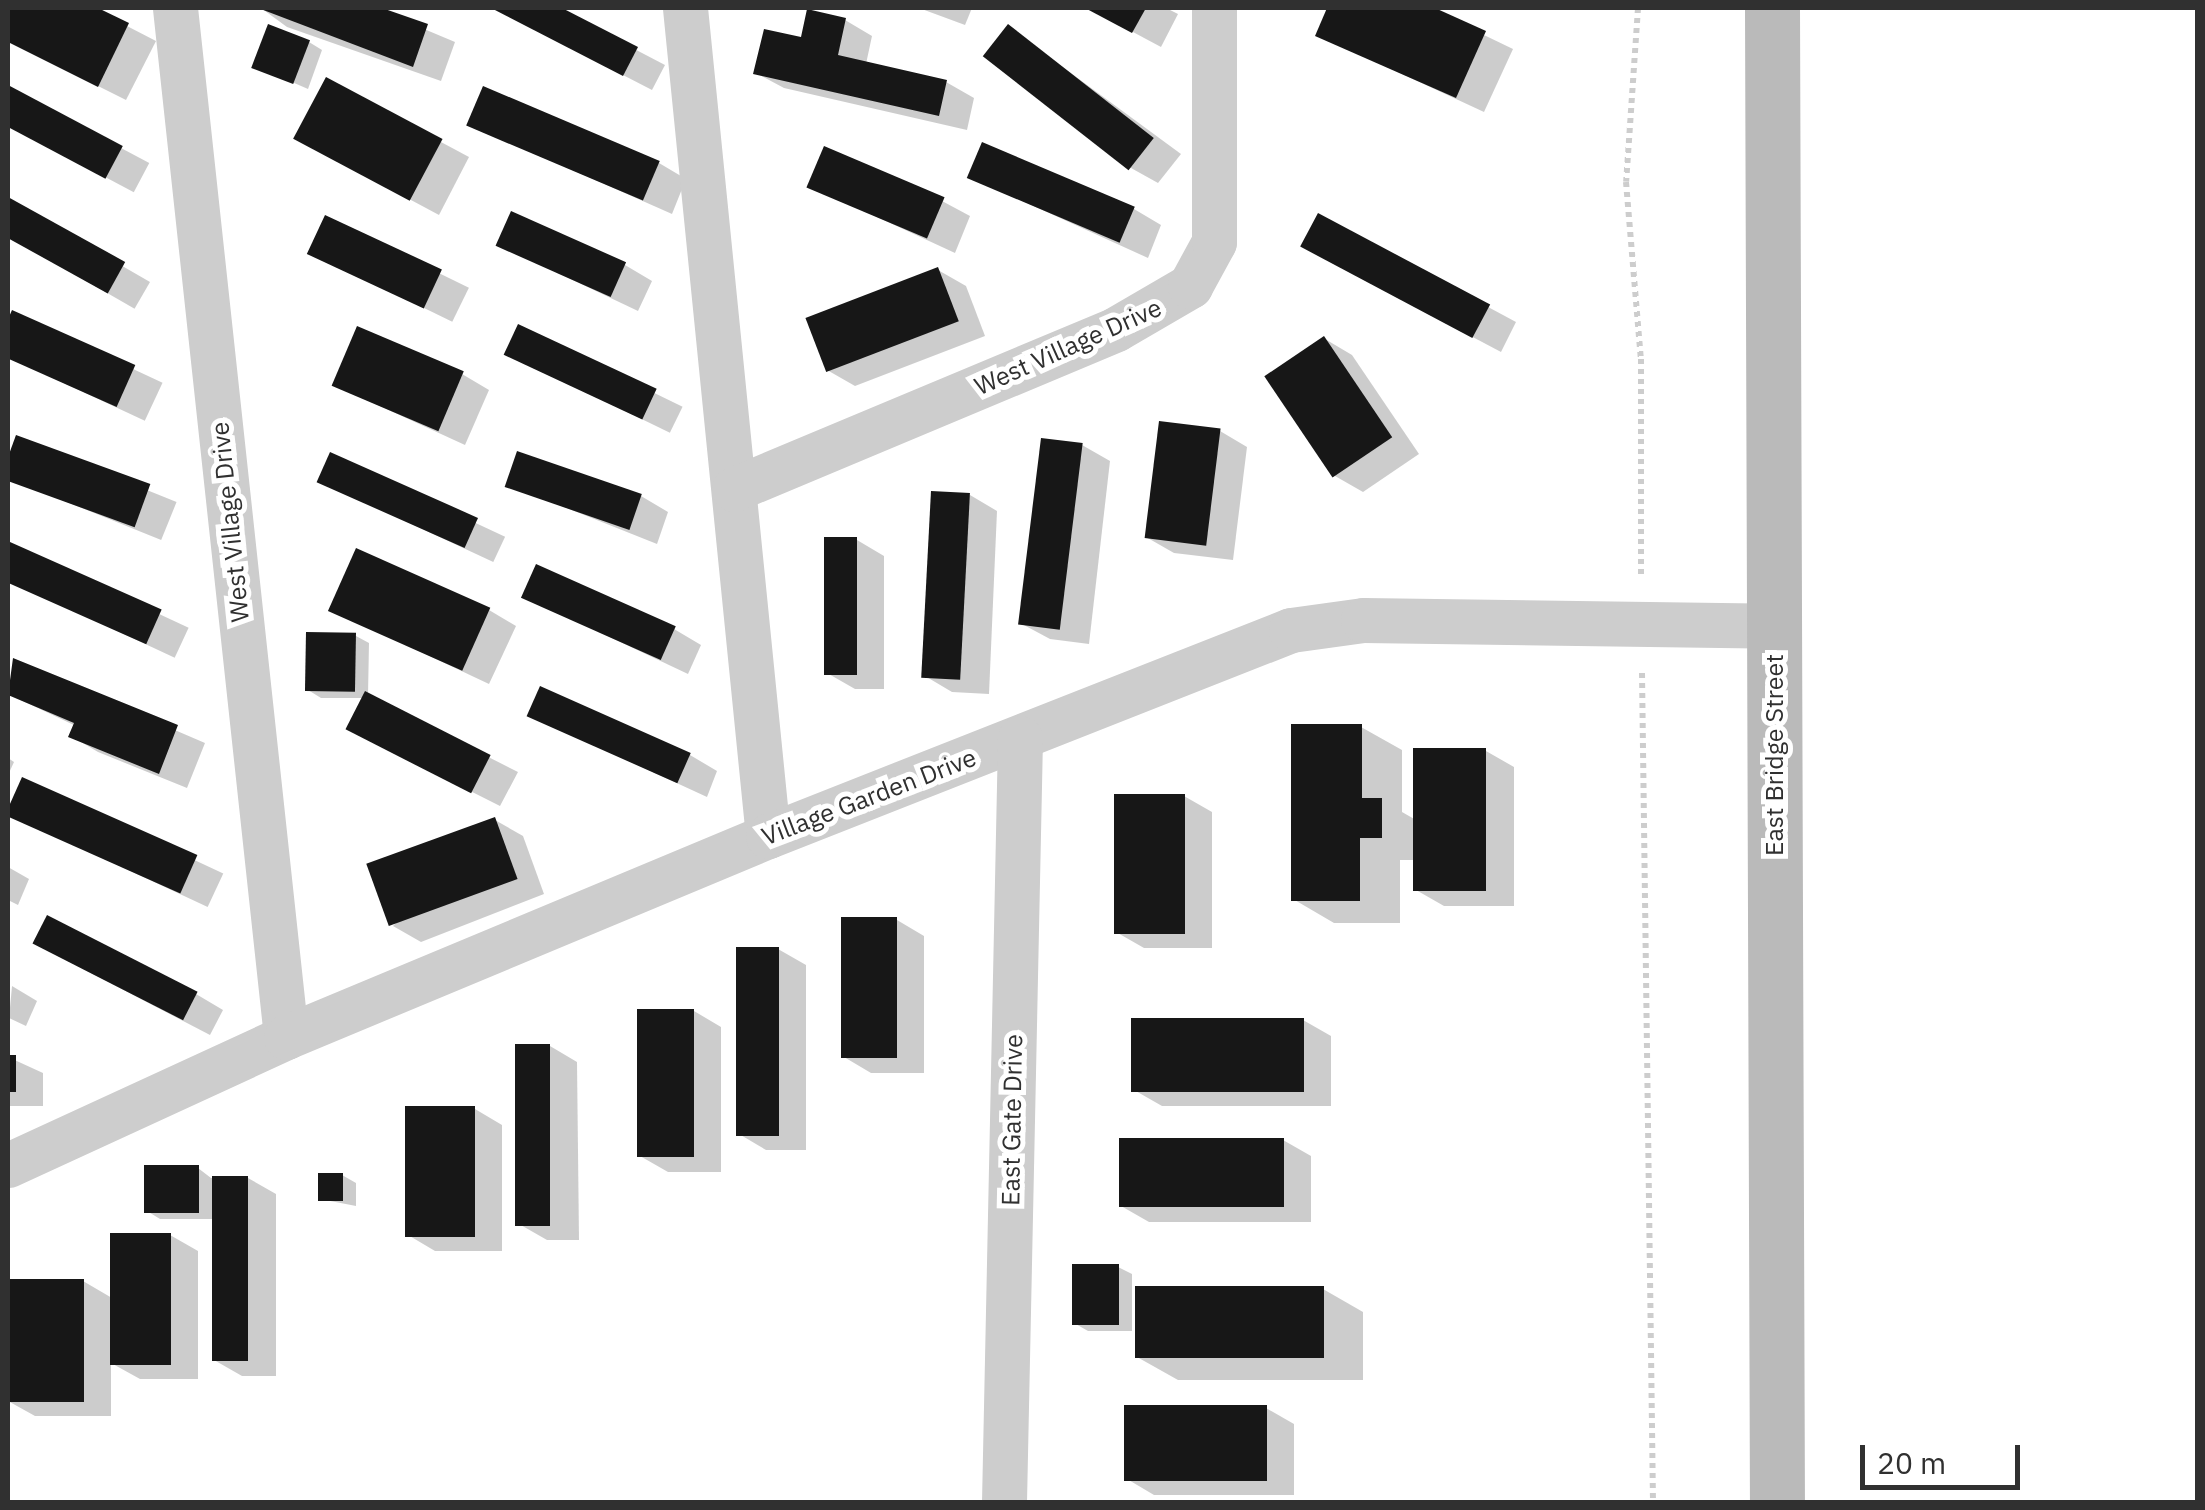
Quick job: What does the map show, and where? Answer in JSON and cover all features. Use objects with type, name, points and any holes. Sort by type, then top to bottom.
[{"type":"main road","name":"East Bridge Street","points":[[1772,8],[1777,1502]]},
{"type":"street","name":"West Village Drive","points":[[174,8],[286,1037]]},
{"type":"street","points":[[685,8],[768,836]]},
{"type":"street","name":"West Village Drive","points":[[734,489],[1116,329],[1190,286],[1214,242],[1214,8]]},
{"type":"street","name":"Village Garden Drive","points":[[8,1166],[286,1037],[768,836],[1291,630],[1363,620],[1774,626]]},
{"type":"street","name":"East Gate Drive","points":[[1004,1502],[1020,738]]},
{"type":"path","points":[[1638,8],[1626,182],[1641,358],[1653,1502]]},
{"type":"building","points":[[8,8],[98,8],[129,23],[98,87],[8,42]]},
{"type":"building","points":[[258,8],[382,8],[428,24],[413,67]]},
{"type":"building","points":[[491,8],[562,8],[638,47],[623,76]]},
{"type":"building","points":[[1085,8],[1146,8],[1132,33]]},
{"type":"building","points":[[1327,8],[1435,8],[1486,31],[1456,98],[1315,36]]},
{"type":"building","points":[[807,9],[846,18],[838,55],[947,80],[939,116],[753,74],[764,29],[801,37]]},
{"type":"building","points":[[268,24],[310,40],[293,84],[251,68]]},
{"type":"building","points":[[1008,24],[1154,138],[1129,170],[983,56]]},
{"type":"building","points":[[326,77],[443,139],[410,201],[293,139]]},
{"type":"building","points":[[8,85],[123,146],[105,179],[8,127]]},
{"type":"building","points":[[483,86],[660,161],[643,201],[466,126]]},
{"type":"building","points":[[982,142],[1135,207],[1120,243],[967,178]]},
{"type":"building","points":[[824,146],[945,197],[927,239],[806,187]]},
{"type":"building","points":[[8,197],[125,262],[108,293],[8,238]]},
{"type":"building","points":[[511,211],[626,262],[611,297],[496,246]]},
{"type":"building","points":[[1318,213],[1490,305],[1472,338],[1300,247]]},
{"type":"building","points":[[325,215],[442,270],[424,308],[307,254]]},
{"type":"building","points":[[938,267],[959,321],[826,372],[805,318]]},
{"type":"building","points":[[12,310],[135,365],[117,407],[8,359],[8,319]]},
{"type":"building","points":[[518,324],[657,389],[642,419],[504,355]]},
{"type":"building","points":[[357,326],[464,371],[438,431],[332,386]]},
{"type":"building","points":[[1324,336],[1392,437],[1333,477],[1264,376]]},
{"type":"building","points":[[1159,421],[1221,429],[1206,546],[1145,538]]},
{"type":"building","points":[[16,435],[150,484],[135,527],[8,481],[8,457]]},
{"type":"building","points":[[1041,438],[1083,443],[1060,630],[1018,625]]},
{"type":"building","points":[[517,451],[642,494],[629,530],[505,487]]},
{"type":"building","points":[[330,452],[478,518],[465,548],[317,482]]},
{"type":"building","points":[[931,491],[970,493],[960,680],[921,678]]},
{"type":"building","points":[[824,537],[857,537],[857,675],[824,675]]},
{"type":"building","points":[[10,542],[162,610],[146,644],[8,583]]},
{"type":"building","points":[[356,548],[490,608],[462,671],[328,611]]},
{"type":"building","points":[[536,564],[676,626],[661,660],[521,598]]},
{"type":"building","points":[[306,632],[356,633],[355,692],[305,691]]},
{"type":"building","points":[[13,658],[178,725],[159,774],[68,737],[74,723],[8,695]]},
{"type":"building","points":[[540,686],[691,753],[677,783],[527,716]]},
{"type":"building","points":[[365,691],[491,755],[471,793],[345,729]]},
{"type":"building","points":[[1291,724],[1362,724],[1362,798],[1382,798],[1382,838],[1360,838],[1360,901],[1291,901]]},
{"type":"building","points":[[1413,748],[1486,748],[1486,891],[1413,891]]},
{"type":"building","points":[[22,777],[197,855],[180,893],[8,817]]},
{"type":"building","points":[[1114,794],[1185,794],[1185,934],[1114,934]]},
{"type":"building","points":[[495,817],[518,879],[389,926],[366,864]]},
{"type":"building","points":[[47,915],[198,992],[183,1020],[32,944]]},
{"type":"building","points":[[841,917],[897,917],[897,1058],[841,1058]]},
{"type":"building","points":[[736,947],[779,947],[779,1136],[736,1136]]},
{"type":"building","points":[[637,1009],[694,1009],[694,1157],[637,1157]]},
{"type":"building","points":[[1131,1018],[1304,1018],[1304,1092],[1131,1092]]},
{"type":"building","points":[[515,1044],[550,1044],[550,1226],[515,1226]]},
{"type":"building","points":[[8,1055],[16,1055],[16,1092],[8,1092]]},
{"type":"building","points":[[405,1106],[475,1106],[475,1237],[405,1237]]},
{"type":"building","points":[[1119,1138],[1284,1138],[1284,1207],[1119,1207]]},
{"type":"building","points":[[144,1165],[199,1165],[199,1213],[144,1213]]},
{"type":"building","points":[[318,1173],[343,1173],[343,1201],[318,1201]]},
{"type":"building","points":[[212,1176],[248,1176],[248,1361],[212,1361]]},
{"type":"building","points":[[110,1233],[171,1233],[171,1365],[110,1365]]},
{"type":"building","points":[[1072,1264],[1119,1264],[1119,1325],[1072,1325]]},
{"type":"building","points":[[8,1279],[84,1279],[84,1402],[8,1402]]},
{"type":"building","points":[[1135,1286],[1324,1286],[1324,1358],[1135,1358]]},
{"type":"building","points":[[1124,1405],[1267,1405],[1267,1481],[1124,1481]]}]
